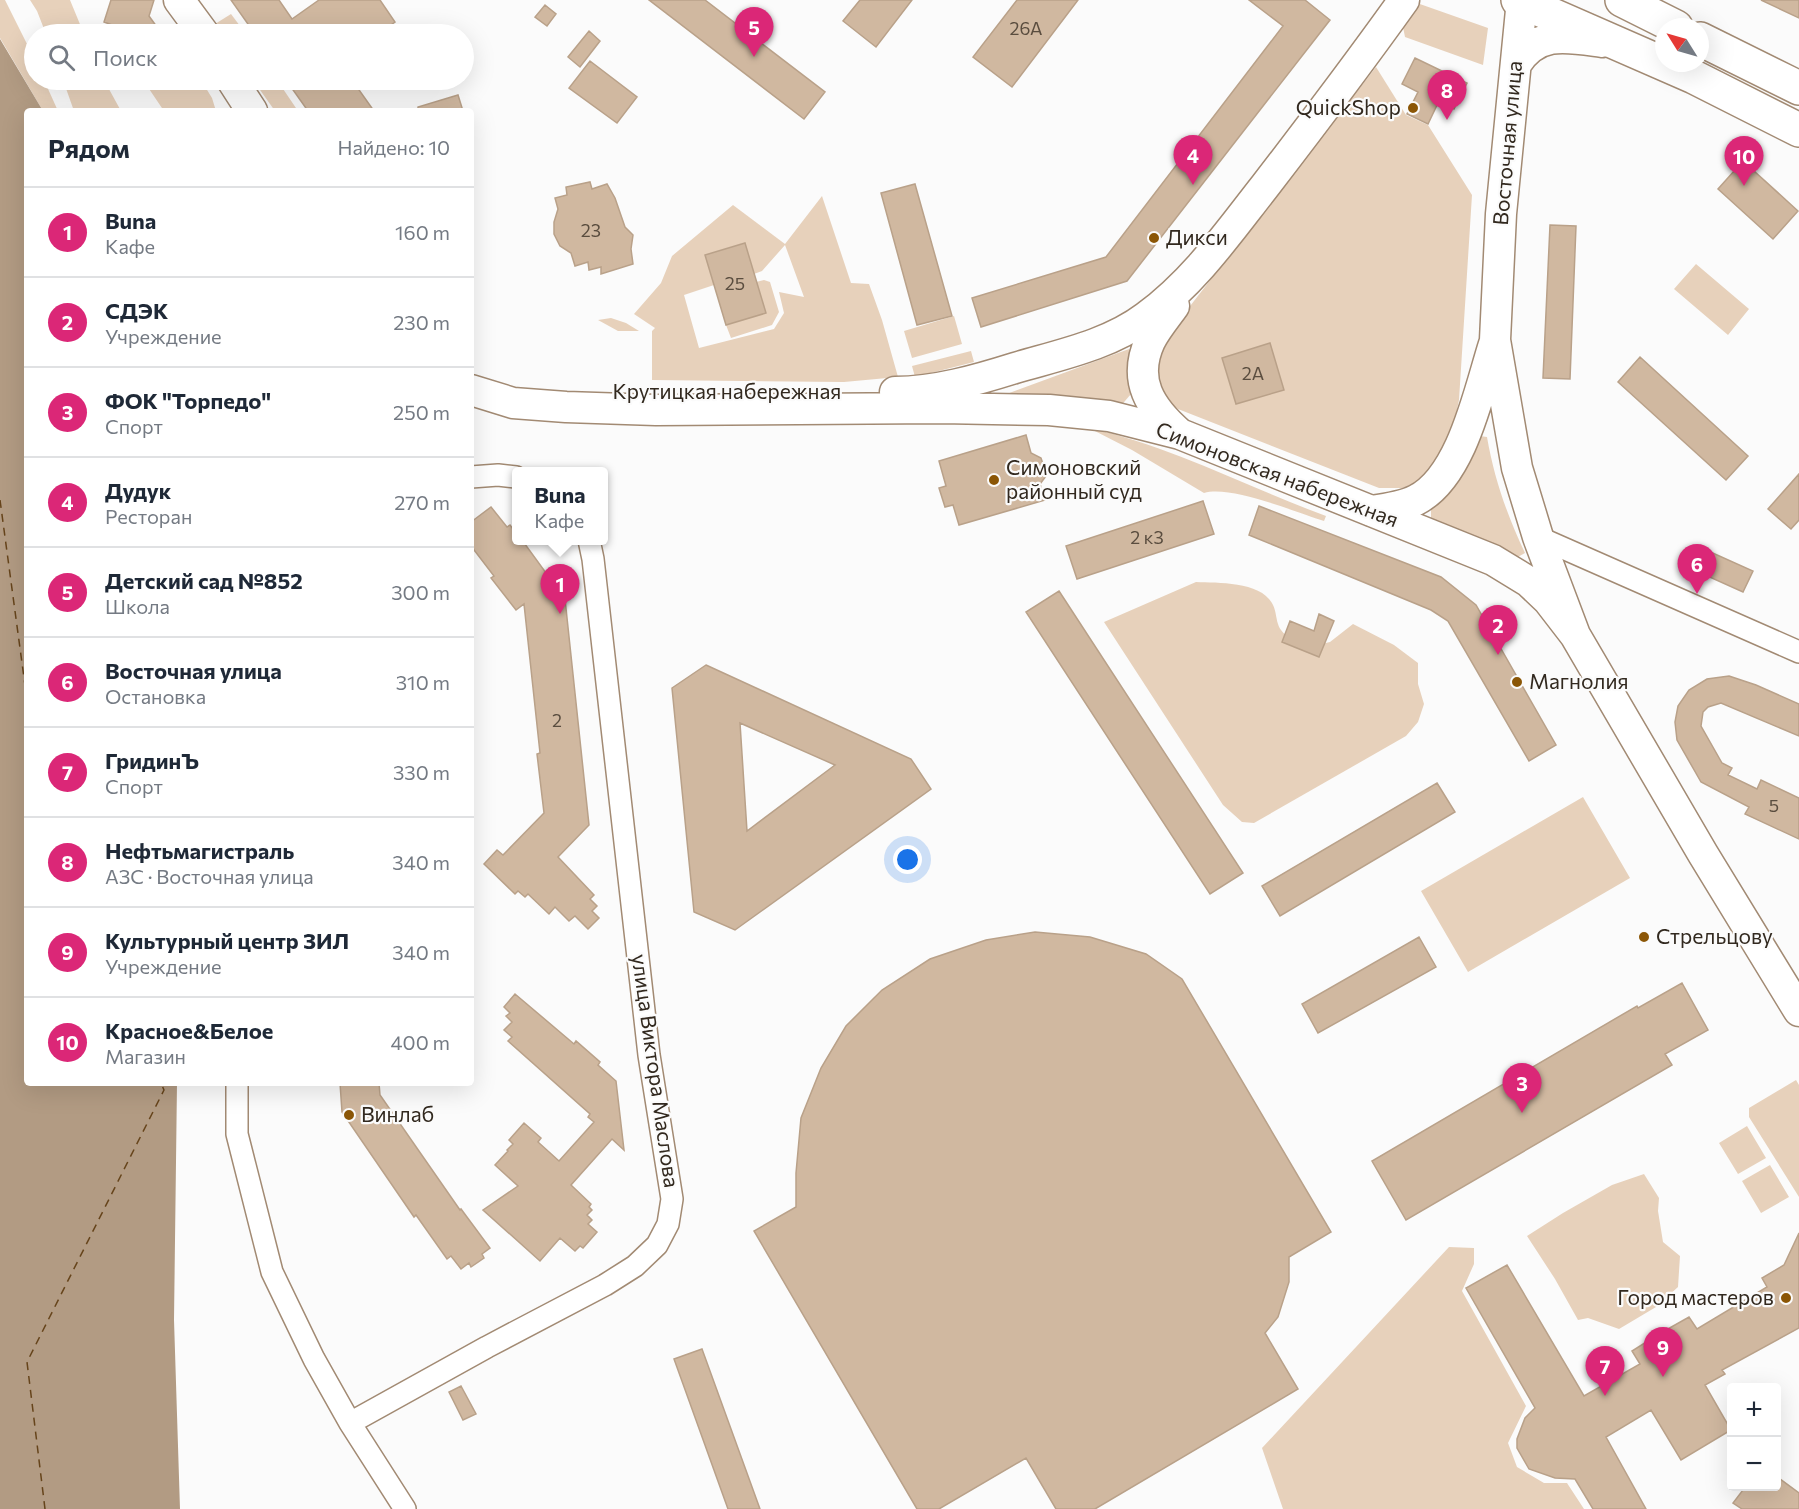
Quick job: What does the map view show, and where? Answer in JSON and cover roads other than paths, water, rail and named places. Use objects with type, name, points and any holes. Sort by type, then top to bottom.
[{"type":"main road","points":[[162,0],[178,24]]},
{"type":"main road","points":[[179,0],[197,24]]},
{"type":"main road","points":[[1180,434],[1163,420],[1144,386],[1143,361],[1151,339],[1198,272],[1332,100],[1404,0]]},
{"type":"main road","points":[[1622,0],[1658,18]]},
{"type":"main road","points":[[1520,1],[1694,77],[1799,130]]},
{"type":"main road","name":"Восточная улица","points":[[1520,1],[1501,214],[1495,340],[1517,468],[1538,537],[1575,635]]},
{"type":"main road","points":[[1516,64],[1521,56],[1546,39],[1565,36],[1617,44]]},
{"type":"main road","points":[[1709,43],[1799,88]]},
{"type":"main road","points":[[219,90],[230,108]]},
{"type":"main road","points":[[238,90],[250,108]]},
{"type":"main road","name":"Крутицкая набережная","points":[[474,375],[518,387],[659,393],[902,392],[983,378],[1075,350],[1123,331],[1146,318],[1198,272]]},
{"type":"main road","points":[[1371,511],[1394,508],[1416,500],[1436,486],[1448,470],[1460,449],[1495,340]]},
{"type":"main road","name":"Крутицкая набережная","points":[[474,391],[513,403],[567,407],[656,410],[904,409]]},
{"type":"main road","name":"Симоновская набережная","points":[[904,409],[1008,409],[1093,413],[1180,434],[1493,560],[1529,582]]},
{"type":"main road","name":"Восточная улица","points":[[1529,582],[1548,600],[1575,635],[1703,854],[1799,1011]]},
{"type":"street","points":[[474,477],[512,477]]},
{"type":"street","points":[[1538,537],[1799,652]]},
{"type":"street","name":"улица Виктора Маслова","points":[[350,1423],[487,1347],[595,1291],[635,1266],[657,1245],[668,1224],[672,1199],[649,1055],[596,582],[590,545]]},
{"type":"street","points":[[237,1086],[237,1134],[272,1272],[314,1359],[350,1423],[405,1509]]},
{"type":"place","name":"Детский сад №852","points":[[754,57]]},
{"type":"place","name":"QuickShop","points":[[1413,108]]},
{"type":"place","name":"Нефтьмагистраль","points":[[1447,120]]},
{"type":"place","name":"Дудук","points":[[1193,185]]},
{"type":"place","name":"Красное&Белое","points":[[1744,186]]},
{"type":"place","name":"Дикси","points":[[1154,238]]},
{"type":"place","name":"Симоновский районный суд","points":[[994,480]]},
{"type":"place","name":"Восточная улица","points":[[1697,594]]},
{"type":"place","name":"Buna","points":[[560,614]]},
{"type":"place","name":"СДЭК","points":[[1498,655]]},
{"type":"place","name":"Магнолия","points":[[1517,682]]},
{"type":"place","name":"Стрельцову","points":[[1644,937]]},
{"type":"place","name":"ФОК \"Торпедо\"","points":[[1522,1113]]},
{"type":"place","name":"Винлаб","points":[[349,1115]]},
{"type":"place","name":"Город мастеров","points":[[1786,1298]]},
{"type":"place","name":"Культурный центр ЗИЛ","points":[[1663,1377]]},
{"type":"place","name":"ГридинЪ","points":[[1605,1396]]}]
